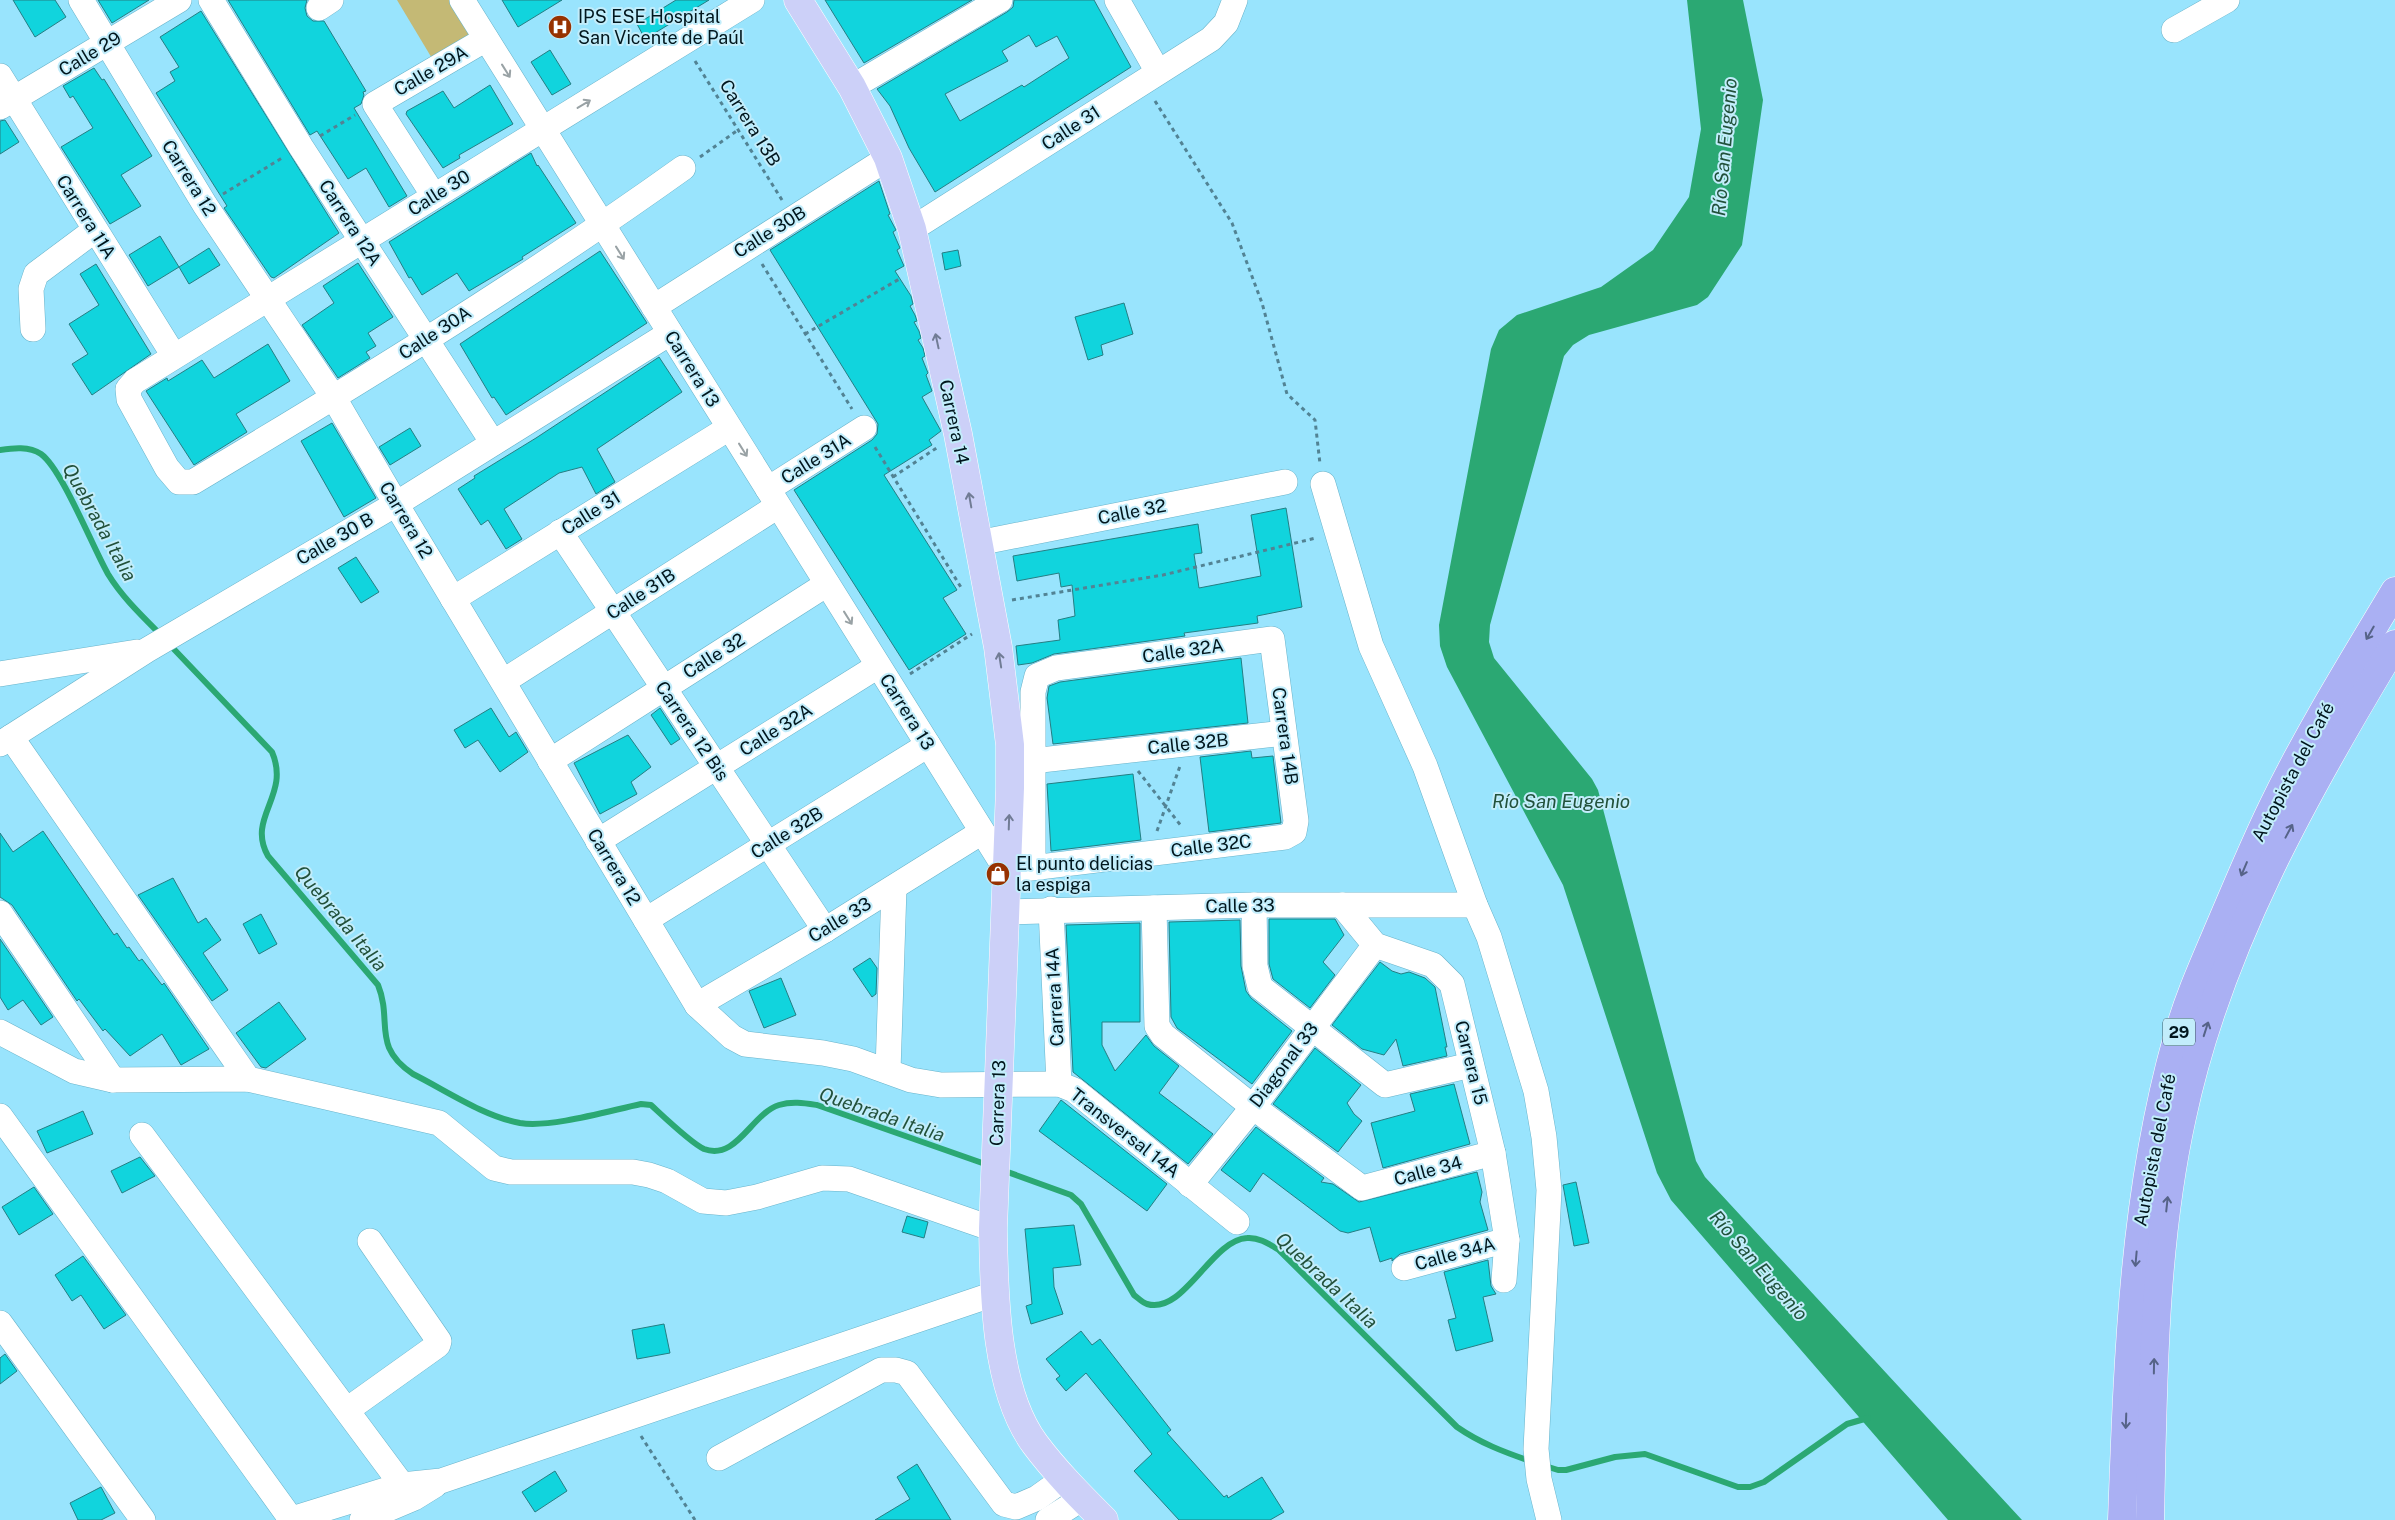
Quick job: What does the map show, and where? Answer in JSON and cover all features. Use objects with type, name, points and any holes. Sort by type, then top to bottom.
[{"type":"highway","name":"Autopista del Café","points":[[2122,1520],[2129,1339],[2136,1250],[2148,1168],[2177,1038],[2197,979],[2273,805],[2320,719],[2395,591]]},
{"type":"highway","name":"Autopista del Café","points":[[2150,1520],[2154,1351],[2168,1200],[2181,1118],[2194,1066],[2217,995],[2277,854],[2348,721],[2395,644]]},
{"type":"main road","name":"Carrera 14","points":[[798,0],[852,87],[888,158],[912,229],[958,434],[990,604],[1005,694],[1020,869]]},
{"type":"main road","name":"Carrera 13","points":[[1020,869],[1006,912],[994,1190],[994,1294],[1005,1368],[1017,1408],[1034,1442],[1104,1520]]},
{"type":"street","name":"Carrera 12","points":[[81,0],[205,205],[334,398],[697,1005],[732,1037],[745,1044],[853,1059],[888,1071]]},
{"type":"street","name":"Carrera 12A","points":[[211,0],[300,147],[493,443]]},
{"type":"street","name":"Carrera 13","points":[[462,0],[982,832],[1020,869]]},
{"type":"street","name":"Calle 30","points":[[179,482],[167,468],[128,399],[128,390],[135,381],[752,0]]},
{"type":"street","points":[[852,87],[1000,0]]},
{"type":"street","points":[[1117,0],[1151,77]]},
{"type":"street","name":"Calle 31","points":[[912,229],[1211,39],[1226,23],[1235,0]]},
{"type":"street","points":[[2174,30],[2227,0]]},
{"type":"street","name":"Calle 29","points":[[6,103],[107,45],[169,3]]},
{"type":"street","name":"Calle 29A","points":[[434,196],[376,104],[486,39]]},
{"type":"street","name":"Carrera 11A","points":[[0,76],[6,103],[95,230],[174,356]]},
{"type":"street","name":"Calle 30B","points":[[654,307],[888,158]]},
{"type":"street","name":"Calle 30A","points":[[179,482],[193,482],[334,398],[603,226],[683,168]]},
{"type":"street","points":[[33,329],[31,289],[36,274],[95,230]]},
{"type":"street","name":"Calle 30 B","points":[[5,741],[147,650],[396,504],[670,333]]},
{"type":"street","name":"Calle 31","points":[[453,599],[729,428]]},
{"type":"street","name":"Calle 31A","points":[[773,498],[864,428]]},
{"type":"street","name":"Calle 32","points":[[978,543],[1285,482]]},
{"type":"street","points":[[1323,484],[1370,646],[1425,766],[1475,905],[1489,937],[1512,1007],[1536,1091],[1544,1137],[1549,1190],[1536,1449],[1538,1479],[1549,1520]]},
{"type":"street","name":"Calle 31B","points":[[504,681],[613,612],[773,498]]},
{"type":"street","name":"Carrera 12 Bis","points":[[560,532],[825,930]]},
{"type":"street","name":"Calle 32","points":[[550,761],[827,584]]},
{"type":"street","name":"Calle 32A","points":[[1032,761],[1032,692],[1037,676],[1056,668],[1272,639]]},
{"type":"street","name":"Carrera 14B","points":[[1272,639],[1296,821],[1294,832]]},
{"type":"street","points":[[0,674],[147,650]]},
{"type":"street","name":"Calle 32A","points":[[598,841],[717,767],[884,676]]},
{"type":"street","name":"Calle 32B","points":[[1032,761],[1284,733]]},
{"type":"street","points":[[5,741],[248,1079]]},
{"type":"street","name":"Calle 32B","points":[[646,920],[928,746]]},
{"type":"street","points":[[1020,869],[1032,761]]},
{"type":"street","name":"Calle 33","points":[[697,1005],[825,930],[982,832]]},
{"type":"street","name":"Calle 32C","points":[[1020,869],[1284,837],[1294,832]]},
{"type":"street","points":[[894,888],[888,1071],[910,1080],[942,1085],[1059,1084]]},
{"type":"street","points":[[1254,905],[1255,966],[1260,987],[1384,1085],[1471,1065]]},
{"type":"street","name":"Calle 33","points":[[1006,912],[1051,909],[1254,905],[1475,905]]},
{"type":"street","points":[[1342,905],[1375,945]]},
{"type":"street","points":[[1154,908],[1157,1026],[1164,1035],[1253,1107]]},
{"type":"street","name":"Carrera 14A","points":[[1051,909],[1059,1084]]},
{"type":"street","points":[[0,913],[113,1080]]},
{"type":"street","name":"Diagonal 33","points":[[1190,1184],[1253,1107],[1375,945]]},
{"type":"street","name":"Carrera 15","points":[[1375,945],[1433,965],[1452,984],[1493,1154],[1507,1240],[1504,1280]]},
{"type":"street","points":[[0,1032],[74,1071],[113,1080],[248,1079],[439,1123],[494,1168],[511,1172],[633,1172],[649,1174],[703,1200],[726,1203],[757,1197],[822,1178],[849,1179],[994,1229]]},
{"type":"street","name":"Transversal 14A","points":[[1059,1084],[1074,1090],[1237,1222]]},
{"type":"street","name":"Calle 34","points":[[1253,1107],[1362,1188],[1493,1154]]},
{"type":"street","points":[[0,1116],[290,1520],[402,1484],[441,1481],[630,1419],[994,1294]]},
{"type":"street","points":[[142,1135],[402,1484]]},
{"type":"street","points":[[347,1410],[438,1346],[439,1341],[370,1240]]},
{"type":"street","name":"Calle 34A","points":[[1404,1268],[1507,1240]]},
{"type":"street","points":[[0,1323],[143,1520]]},
{"type":"street","points":[[719,1458],[881,1370],[896,1370],[907,1373],[1004,1504],[1016,1507],[1037,1498],[1074,1488]]},
{"type":"street","points":[[362,1520],[414,1498],[441,1481]]},
{"type":"street","points":[[1048,1520],[1074,1488]]},
{"type":"path","name":"Carrera 13B","points":[[684,43],[793,217]]},
{"type":"path","points":[[1151,77],[1232,223],[1262,303],[1287,394],[1315,420],[1323,484]]},
{"type":"path","points":[[683,168],[738,130]]},
{"type":"path","points":[[805,334],[921,267]]},
{"type":"path","points":[[893,477],[958,434]]},
{"type":"path","points":[[990,604],[1162,576],[1336,533]]},
{"type":"path","points":[[884,676],[977,632]]},
{"type":"path","points":[[1150,853],[1189,744]]},
{"type":"path","points":[[1122,751],[1166,804],[1197,847]]},
{"type":"path","points":[[630,1419],[695,1520]]},
{"type":"shaded area","points":[[397,0],[450,0],[470,34],[433,60]]},
{"type":"water","name":"Río San Eugenio","points":[[1687,0],[1743,0],[1763,100],[1742,245],[1708,297],[1697,305],[1589,335],[1573,345],[1564,356],[1490,625],[1489,642],[1494,658],[1592,779],[1598,790],[1696,1161],[1705,1177],[2022,1520],[1948,1520],[1671,1200],[1657,1173],[1563,885],[1447,667],[1440,646],[1439,625],[1491,349],[1499,330],[1517,315],[1601,287],[1653,250],[1689,197],[1701,129]]},
{"type":"building","points":[[13,0],[55,0],[66,17],[35,37]]},
{"type":"building","points":[[98,0],[149,0],[112,23]]},
{"type":"building","points":[[228,0],[307,0],[305,8],[307,16],[313,21],[324,21],[366,91],[363,92],[361,104],[354,108],[407,196],[389,207],[366,168],[348,179],[317,131],[310,135]]},
{"type":"building","points":[[502,0],[562,0],[518,27]]},
{"type":"building","points":[[676,0],[709,0],[645,39],[637,24]]},
{"type":"building","points":[[825,0],[972,0],[864,63]]},
{"type":"building","points":[[1014,0],[1094,0],[1131,67],[935,192],[909,148],[890,106],[877,89],[1013,7]],"holes":[[[1029,35],[1036,47],[1057,36],[1069,58],[1024,87],[1022,85],[960,121],[945,94],[1008,61],[1002,51]]]},
{"type":"building","points":[[201,11],[339,233],[274,278],[271,277],[224,208],[227,206],[156,93],[175,81],[170,72],[179,67],[160,37]]},
{"type":"building","points":[[550,50],[571,84],[552,95],[531,62]]},
{"type":"building","points":[[94,68],[102,80],[104,79],[152,156],[121,175],[141,206],[110,224],[61,147],[93,128],[73,96],[70,98],[63,86]]},
{"type":"building","points":[[490,85],[513,124],[459,155],[460,158],[443,168],[406,114],[407,111],[443,91],[454,108]]},
{"type":"building","points":[[5,120],[19,142],[0,154],[0,121]]},
{"type":"building","points":[[531,153],[537,166],[576,223],[522,257],[523,259],[469,291],[457,273],[422,295],[411,277],[409,278],[389,242]]},
{"type":"building","points":[[879,181],[890,214],[888,215],[896,230],[893,232],[900,248],[897,250],[904,266],[895,271],[911,296],[913,304],[910,306],[917,321],[914,322],[921,338],[918,340],[923,348],[925,356],[922,358],[932,391],[922,397],[941,431],[929,440],[932,445],[884,475],[957,590],[943,598],[966,634],[909,670],[794,490],[872,440],[877,434],[878,424],[770,250]]},
{"type":"building","points":[[160,236],[179,267],[148,286],[129,255]]},
{"type":"building","points":[[209,248],[220,265],[189,284],[179,267]]},
{"type":"building","points":[[958,250],[961,266],[945,270],[942,253]]},
{"type":"building","points":[[600,251],[647,323],[506,415],[494,397],[492,398],[460,344]]},
{"type":"building","points":[[358,263],[393,317],[368,333],[376,346],[366,352],[370,358],[338,378],[302,325],[334,303],[323,286]]},
{"type":"building","points":[[96,264],[151,354],[92,395],[72,364],[88,354],[69,324],[99,305],[80,274]]},
{"type":"building","points":[[1124,303],[1133,334],[1101,345],[1103,355],[1088,360],[1075,317]]},
{"type":"building","points":[[268,344],[290,381],[236,414],[247,432],[194,465],[146,391],[167,378],[168,381],[202,360],[214,378]]},
{"type":"building","points":[[659,357],[682,392],[597,449],[615,482],[596,494],[582,467],[559,473],[504,509],[522,539],[506,549],[488,520],[481,525],[458,489],[475,478],[474,476],[536,438]]},
{"type":"building","points":[[332,423],[376,498],[344,517],[301,441]]},
{"type":"building","points":[[410,428],[421,446],[390,465],[379,447]]},
{"type":"building","points":[[1286,508],[1302,607],[1257,616],[1258,623],[1184,633],[1185,636],[1054,654],[1032,663],[1018,665],[1016,646],[1060,640],[1058,620],[1075,616],[1072,585],[1061,587],[1059,573],[1017,581],[1013,556],[1198,524],[1202,553],[1194,554],[1199,588],[1261,576],[1251,515]]},
{"type":"building","points":[[356,557],[379,592],[361,603],[338,568]]},
{"type":"building","points":[[1241,658],[1248,723],[1053,744],[1047,698],[1049,686],[1060,682]]},
{"type":"building","points":[[491,708],[509,737],[516,732],[528,752],[500,772],[478,740],[465,748],[454,730]]},
{"type":"building","points":[[660,708],[680,739],[671,745],[651,715]]},
{"type":"building","points":[[628,735],[651,767],[631,782],[637,794],[600,814],[574,763]]},
{"type":"building","points":[[1251,751],[1252,758],[1273,756],[1281,823],[1209,832],[1200,757]]},
{"type":"building","points":[[1133,774],[1141,840],[1051,851],[1047,784]]},
{"type":"building","points":[[43,831],[114,935],[117,933],[139,961],[142,959],[162,985],[164,983],[209,1049],[181,1065],[162,1034],[130,1056],[105,1029],[103,1031],[79,999],[77,1001],[12,905],[0,897],[0,833],[13,852]]},
{"type":"building","points":[[173,878],[198,923],[206,918],[221,940],[203,953],[228,990],[212,1001],[138,895]]},
{"type":"building","points":[[261,914],[277,944],[259,954],[243,924]]},
{"type":"building","points":[[1269,919],[1335,919],[1344,935],[1323,962],[1335,975],[1310,1008],[1273,979],[1269,964]]},
{"type":"building","points":[[1240,920],[1241,966],[1246,991],[1251,998],[1292,1031],[1252,1084],[1177,1028],[1171,1017],[1169,922]]},
{"type":"building","points":[[1140,923],[1140,1022],[1102,1022],[1102,1045],[1115,1071],[1146,1035],[1154,1046],[1179,1066],[1159,1093],[1213,1134],[1188,1164],[1073,1072],[1066,925]]},
{"type":"building","points":[[0,939],[53,1017],[41,1025],[23,1000],[8,1010],[0,997]]},
{"type":"building","points":[[870,958],[877,968],[876,994],[872,997],[853,969]]},
{"type":"building","points":[[1380,962],[1392,971],[1401,974],[1409,972],[1425,978],[1435,987],[1447,1047],[1445,1047],[1447,1056],[1403,1066],[1396,1039],[1384,1055],[1362,1049],[1332,1025]]},
{"type":"building","points":[[781,978],[796,1015],[764,1028],[749,991]]},
{"type":"building","points":[[279,1002],[306,1039],[266,1068],[261,1067],[236,1033]]},
{"type":"building","points":[[1315,1048],[1361,1085],[1347,1103],[1354,1114],[1362,1121],[1338,1152],[1273,1104]]},
{"type":"building","points":[[1454,1084],[1470,1144],[1383,1168],[1371,1123],[1415,1111],[1410,1094]]},
{"type":"building","points":[[1061,1100],[1167,1184],[1147,1211],[1039,1131]]},
{"type":"building","points":[[83,1111],[93,1134],[47,1153],[37,1131]]},
{"type":"building","points":[[1256,1127],[1324,1178],[1321,1182],[1333,1184],[1359,1202],[1477,1172],[1482,1192],[1480,1202],[1488,1230],[1400,1254],[1392,1261],[1392,1258],[1380,1262],[1370,1227],[1348,1233],[1340,1231],[1263,1173],[1250,1192],[1221,1170]]},
{"type":"building","points":[[140,1157],[155,1176],[122,1193],[111,1171]]},
{"type":"building","points":[[1576,1182],[1589,1243],[1574,1246],[1563,1185]]},
{"type":"building","points":[[34,1187],[53,1214],[19,1235],[2,1207]]},
{"type":"building","points":[[907,1216],[928,1222],[924,1238],[902,1232]]},
{"type":"building","points":[[1074,1225],[1081,1265],[1053,1268],[1054,1287],[1063,1314],[1031,1324],[1026,1306],[1032,1304],[1025,1229]]},
{"type":"building","points":[[83,1256],[126,1315],[104,1329],[81,1295],[72,1301],[55,1275]]},
{"type":"building","points":[[1488,1260],[1491,1286],[1496,1294],[1483,1297],[1493,1341],[1456,1351],[1448,1320],[1456,1318],[1444,1272]]},
{"type":"building","points":[[664,1324],[670,1353],[637,1359],[632,1330]]},
{"type":"building","points":[[1081,1331],[1092,1345],[1100,1339],[1171,1430],[1167,1433],[1224,1497],[1227,1495],[1228,1498],[1262,1477],[1284,1512],[1270,1520],[1179,1520],[1134,1471],[1152,1454],[1086,1373],[1066,1391],[1056,1379],[1060,1376],[1046,1359]]},
{"type":"building","points":[[5,1354],[17,1371],[0,1384],[0,1358]]},
{"type":"building","points":[[917,1464],[951,1520],[875,1520],[910,1499],[897,1477]]},
{"type":"building","points":[[555,1471],[567,1491],[535,1512],[522,1492]]},
{"type":"building","points":[[101,1487],[115,1513],[101,1520],[78,1520],[70,1503]]},
{"type":"waterway","name":"Quebrada Italia","points":[[0,450],[16,448],[36,451],[49,462],[67,492],[108,574],[126,598],[161,635]]},
{"type":"waterway","name":"Quebrada Italia","points":[[169,644],[272,752],[276,768],[276,781],[262,829],[263,842],[268,856],[378,985],[382,998],[387,1043],[400,1064],[413,1074],[492,1115],[520,1123],[533,1124],[563,1121],[641,1104],[651,1105],[698,1146],[716,1151],[735,1143],[760,1117],[779,1105],[793,1103],[817,1105],[988,1165]]},
{"type":"waterway","name":"Quebrada Italia","points":[[1002,1170],[1071,1195],[1081,1204],[1134,1295],[1147,1304],[1160,1304],[1173,1299],[1221,1251],[1234,1242],[1251,1238],[1268,1243],[1279,1250],[1457,1427],[1492,1447],[1530,1461]]},
{"type":"waterway","name":"Quebrada Italia","points":[[1542,1465],[1558,1470],[1566,1470],[1615,1457],[1645,1454],[1738,1487],[1750,1487],[1764,1482],[1847,1424],[1868,1418]]},
{"type":"place","name":"IPS ESE Hospital San Vicente de Paúl","points":[[560,27]]},
{"type":"place","name":"El punto delicias la espiga","points":[[998,874]]}]
